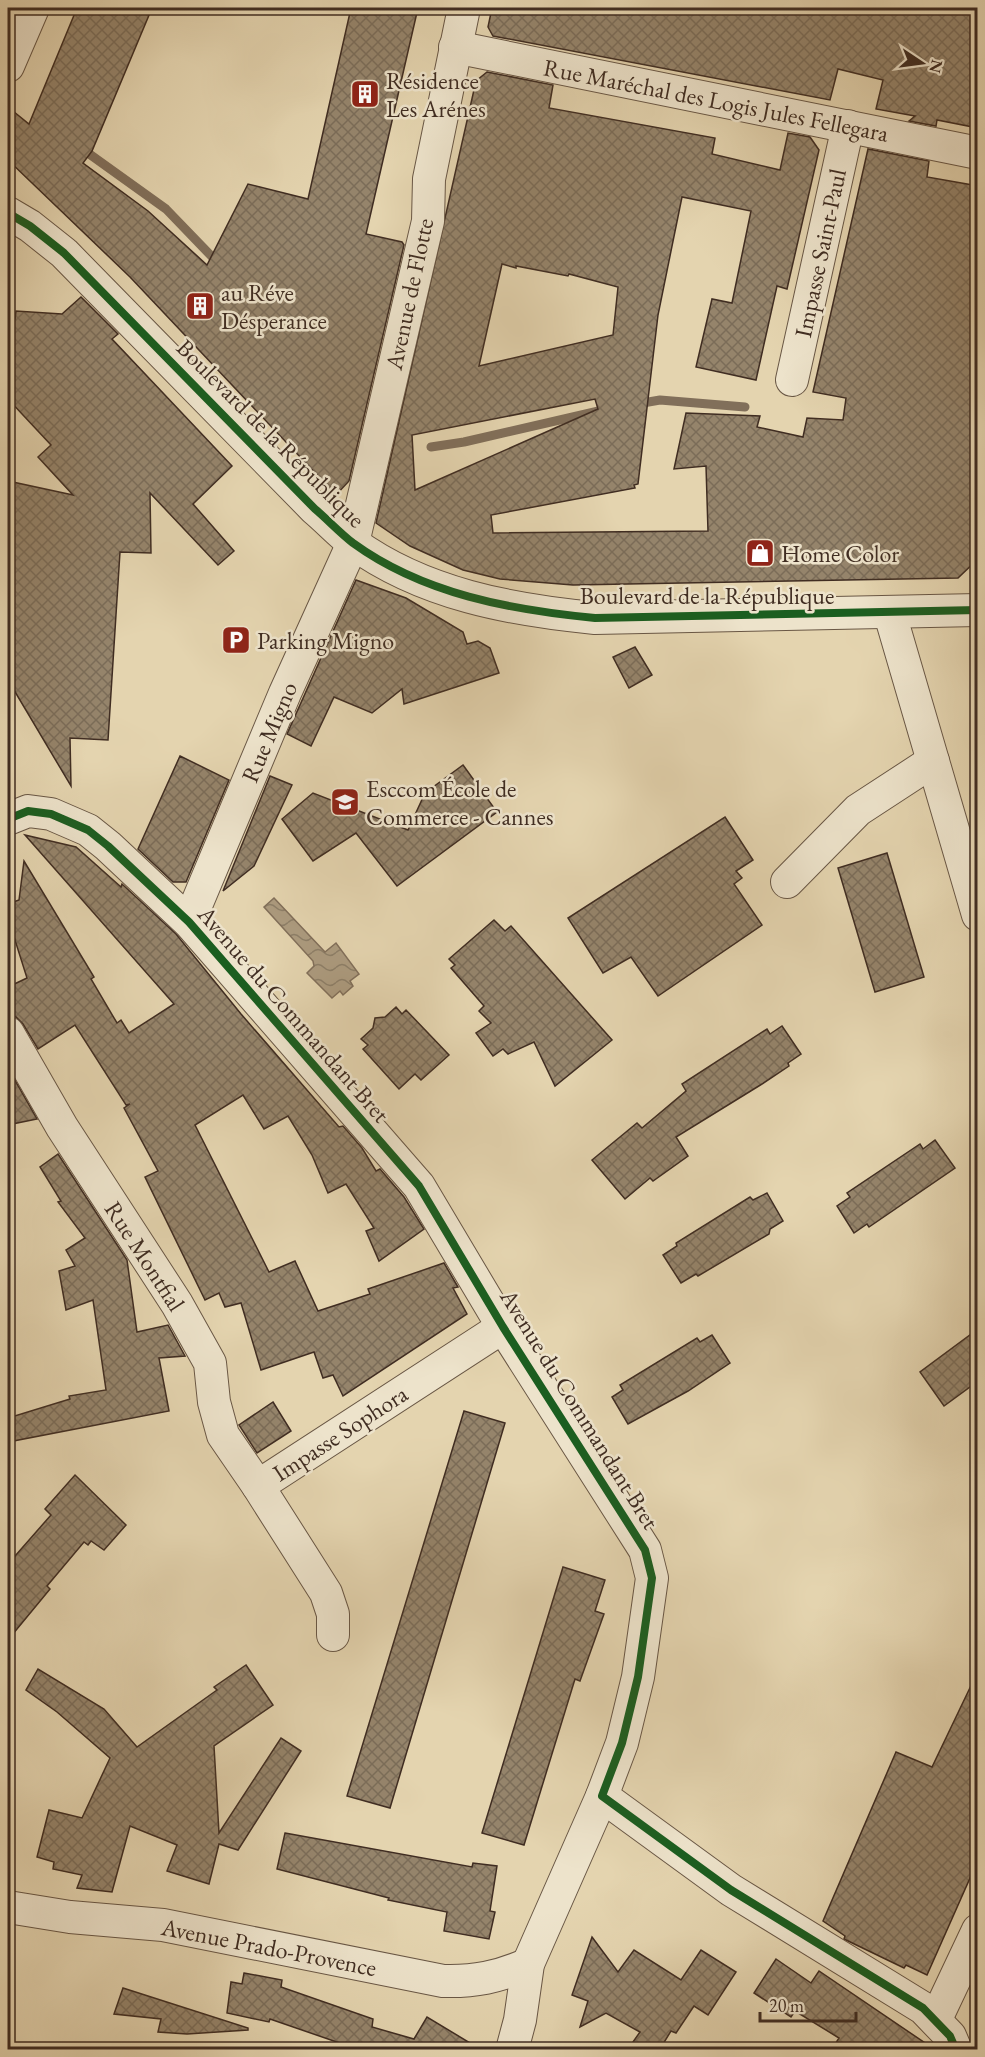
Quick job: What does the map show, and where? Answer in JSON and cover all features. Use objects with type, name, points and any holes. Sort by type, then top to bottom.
[{"type":"street","points":[[8,66],[33,8]]},
{"type":"street","name":"Avenue de Flotte","points":[[353,543],[428,221],[429,179],[464,8]]},
{"type":"street","name":"Rue Maréchal des Logis Jules Fellegara","points":[[455,47],[978,153]]},
{"type":"street","name":"Impasse Saint-Paul","points":[[792,380],[848,126]]},
{"type":"street","name":"Boulevard de la République","points":[[8,213],[30,225],[64,253],[280,476],[353,543],[423,580],[474,599],[534,612],[595,618],[890,614],[978,610]]},
{"type":"street","name":"Rue Migno","points":[[189,922],[285,693],[353,543]]},
{"type":"street","points":[[890,614],[978,915]]},
{"type":"street","points":[[787,882],[858,810],[933,760]]},
{"type":"street","name":"Avenue du Commandant Bret","points":[[8,819],[28,812],[40,812],[65,818],[88,830],[189,922],[419,1186],[503,1328],[645,1550],[652,1578],[635,1688],[622,1743],[602,1796],[528,1964],[520,2020],[512,2049]]},
{"type":"street","name":"Rue Montfial","points":[[8,1033],[62,1127],[177,1304],[210,1363],[214,1402],[223,1435],[258,1486]]},
{"type":"street","name":"Impasse Sophora","points":[[333,1635],[333,1614],[326,1593],[258,1486],[503,1328]]},
{"type":"street","points":[[602,1796],[731,1890],[923,2008],[950,2036],[956,2049]]},
{"type":"street","name":"Avenue Prado-Provence","points":[[8,1907],[70,1917],[163,1925],[443,1981],[471,1982],[500,1976],[528,1964]]},
{"type":"street","points":[[936,2019],[978,1930]]},
{"type":"water","points":[[274,898],[325,952],[336,943],[359,974],[350,981],[353,986],[343,995],[340,991],[332,998],[307,973],[314,966],[313,961],[264,907]]},
{"type":"building","points":[[77,8],[152,8],[92,151],[83,163],[148,211],[207,265],[248,184],[308,199],[351,8],[418,8],[366,234],[402,242],[404,245],[349,481],[336,495],[130,277],[8,160],[8,107],[29,124]]},
{"type":"building","points":[[492,8],[843,8],[875,14],[877,8],[978,8],[978,128],[937,120],[936,126],[909,121],[915,116],[876,109],[883,80],[838,69],[830,100],[493,36],[488,27]]},
{"type":"building","points":[[487,72],[553,85],[549,108],[715,138],[712,154],[780,170],[788,133],[810,137],[819,150],[787,289],[777,286],[756,380],[696,367],[712,299],[732,303],[751,211],[682,197],[658,315],[638,484],[634,485],[635,488],[491,515],[493,533],[708,531],[706,466],[674,469],[686,413],[760,416],[757,427],[803,437],[807,418],[843,420],[846,398],[813,392],[868,149],[929,161],[927,177],[978,186],[978,559],[958,578],[573,585],[500,579],[463,570],[410,546],[376,523],[476,81]],"holes":[[[502,264],[568,276],[569,274],[618,287],[613,335],[479,366]],[[595,399],[598,409],[415,490],[412,435]]]},
{"type":"building","points":[[81,297],[118,334],[112,339],[232,466],[193,504],[234,551],[218,565],[150,493],[151,553],[120,552],[108,740],[70,738],[71,786],[8,680],[8,481],[73,495],[38,457],[51,445],[8,399],[8,318],[15,319],[16,311],[62,314]]},
{"type":"building","points":[[356,580],[406,598],[463,632],[467,644],[478,641],[490,648],[499,673],[404,704],[402,689],[372,713],[334,697],[311,746],[287,734]]},
{"type":"building","points":[[635,647],[652,675],[629,688],[613,657]]},
{"type":"building","points":[[180,756],[229,780],[186,882],[173,882],[138,849]]},
{"type":"building","points":[[463,765],[497,812],[397,886],[356,833],[313,861],[282,819],[313,793],[408,830],[425,793]]},
{"type":"building","points":[[270,776],[292,785],[254,866],[223,891]]},
{"type":"building","points":[[725,817],[753,860],[736,871],[742,878],[734,884],[762,925],[658,996],[631,957],[603,973],[568,918]]},
{"type":"building","points":[[25,835],[76,847],[121,887],[122,884],[176,934],[241,1014],[339,1127],[343,1126],[362,1148],[376,1171],[380,1169],[404,1197],[424,1229],[379,1261],[366,1231],[374,1228],[346,1184],[328,1193],[312,1155],[288,1116],[264,1129],[243,1095],[195,1125],[269,1272],[295,1261],[318,1311],[370,1294],[368,1289],[444,1263],[458,1287],[453,1288],[467,1314],[343,1396],[333,1375],[323,1378],[314,1352],[261,1370],[241,1303],[225,1307],[219,1293],[205,1300],[145,1177],[158,1171],[124,1108],[130,1104],[126,1105],[75,1025],[38,1049],[23,1024],[16,1017],[8,1015],[8,987],[27,978],[8,918],[8,904],[19,900],[24,861],[94,977],[91,979],[117,1023],[121,1020],[129,1033],[174,1004]]},
{"type":"building","points":[[887,853],[924,977],[875,992],[838,868]]},
{"type":"building","points":[[494,920],[505,931],[511,926],[612,1040],[555,1086],[534,1042],[508,1054],[503,1049],[493,1056],[476,1033],[491,1023],[479,1011],[484,1006],[451,968],[455,965],[449,959]]},
{"type":"building","points":[[396,1007],[402,1014],[406,1010],[449,1055],[421,1080],[415,1074],[399,1089],[363,1049],[368,1045],[361,1039],[373,1028],[375,1018],[385,1017]]},
{"type":"building","points":[[782,1026],[801,1054],[788,1063],[789,1066],[762,1084],[676,1137],[688,1156],[653,1181],[650,1178],[625,1199],[592,1160],[637,1123],[642,1128],[686,1091],[682,1084],[767,1029],[770,1034]]},
{"type":"building","points":[[8,1068],[37,1119],[12,1124],[8,1116]]},
{"type":"building","points":[[935,1140],[955,1168],[869,1227],[867,1224],[854,1233],[837,1206],[850,1197],[847,1193],[920,1144],[923,1149]]},
{"type":"building","points":[[58,1154],[127,1260],[137,1332],[168,1325],[185,1356],[159,1358],[169,1411],[8,1442],[8,1418],[70,1399],[69,1396],[106,1390],[93,1300],[66,1310],[59,1271],[75,1266],[66,1250],[85,1238],[58,1202],[61,1201],[40,1167]]},
{"type":"building","points":[[767,1193],[783,1221],[770,1229],[769,1234],[698,1276],[696,1274],[681,1283],[663,1255],[677,1246],[676,1243],[750,1197],[753,1200]]},
{"type":"building","points":[[978,1329],[978,1381],[944,1406],[920,1372]]},
{"type":"building","points":[[712,1335],[730,1363],[688,1391],[628,1424],[612,1397],[623,1390],[620,1385],[697,1338],[700,1342]]},
{"type":"building","points":[[273,1402],[291,1431],[257,1453],[239,1425]]},
{"type":"building","points":[[464,1411],[505,1423],[390,1808],[347,1796]]},
{"type":"building","points":[[75,1475],[126,1525],[104,1550],[91,1541],[88,1545],[84,1542],[47,1586],[50,1589],[8,1640],[8,1564],[51,1515],[45,1509]]},
{"type":"building","points":[[563,1567],[605,1580],[595,1611],[604,1614],[580,1681],[575,1679],[524,1845],[482,1833]]},
{"type":"building","points":[[246,1665],[273,1705],[214,1746],[219,1833],[281,1738],[301,1751],[238,1850],[219,1844],[209,1884],[167,1871],[177,1845],[130,1826],[112,1892],[77,1888],[82,1875],[53,1869],[54,1862],[37,1857],[49,1810],[82,1818],[110,1758],[57,1712],[26,1690],[38,1669],[104,1709],[137,1747],[217,1690],[214,1687]]},
{"type":"building","points":[[978,1671],[978,1860],[927,1975],[906,1965],[904,1968],[844,1939],[845,1936],[823,1921],[896,1752],[932,1767]]},
{"type":"building","points":[[285,1833],[472,1867],[473,1863],[497,1866],[490,1911],[495,1912],[489,1939],[444,1931],[447,1912],[388,1900],[389,1898],[277,1869]]},
{"type":"building","points":[[592,1937],[618,1972],[634,1950],[681,1980],[701,1950],[736,1972],[708,2015],[694,2006],[676,2033],[671,2031],[660,2049],[628,2049],[640,2032],[606,2013],[580,2027],[588,2001],[572,1995]]},
{"type":"building","points":[[776,1959],[811,1983],[819,1971],[934,2049],[832,2049],[839,2038],[795,2011],[791,2017],[754,1993]]},
{"type":"building","points":[[244,1973],[282,1980],[281,1987],[373,2019],[372,2027],[414,2039],[427,2017],[480,2049],[357,2049],[270,2019],[269,2022],[227,2013],[231,1982],[242,1984]]},
{"type":"building","points":[[123,1988],[248,2028],[248,2030],[187,2034],[158,2032],[161,2019],[114,2014]]},
{"type":"waterway","points":[[81,148],[166,209],[219,264]]},
{"type":"waterway","points":[[637,404],[660,400],[745,407]]},
{"type":"waterway","points":[[431,447],[464,442],[603,410]]},
{"type":"cycle path","points":[[8,213],[30,226],[64,253],[343,535],[380,561],[438,587],[500,604],[595,618],[978,610]]},
{"type":"cycle path","points":[[8,819],[28,811],[51,814],[88,830],[189,922],[419,1186],[503,1327],[645,1550],[652,1578],[638,1677],[622,1743],[602,1796],[731,1890],[923,2008],[950,2036],[956,2050]]},
{"type":"place","name":"Résidence Les Arénes","points":[[365,94]]},
{"type":"place","name":"au Réve Désperance","points":[[200,306]]},
{"type":"place","name":"Home Color","points":[[760,553]]},
{"type":"place","name":"Parking Migno","points":[[236,640]]},
{"type":"place","name":"Esccom École de Commerce - Cannes","points":[[345,802]]}]
